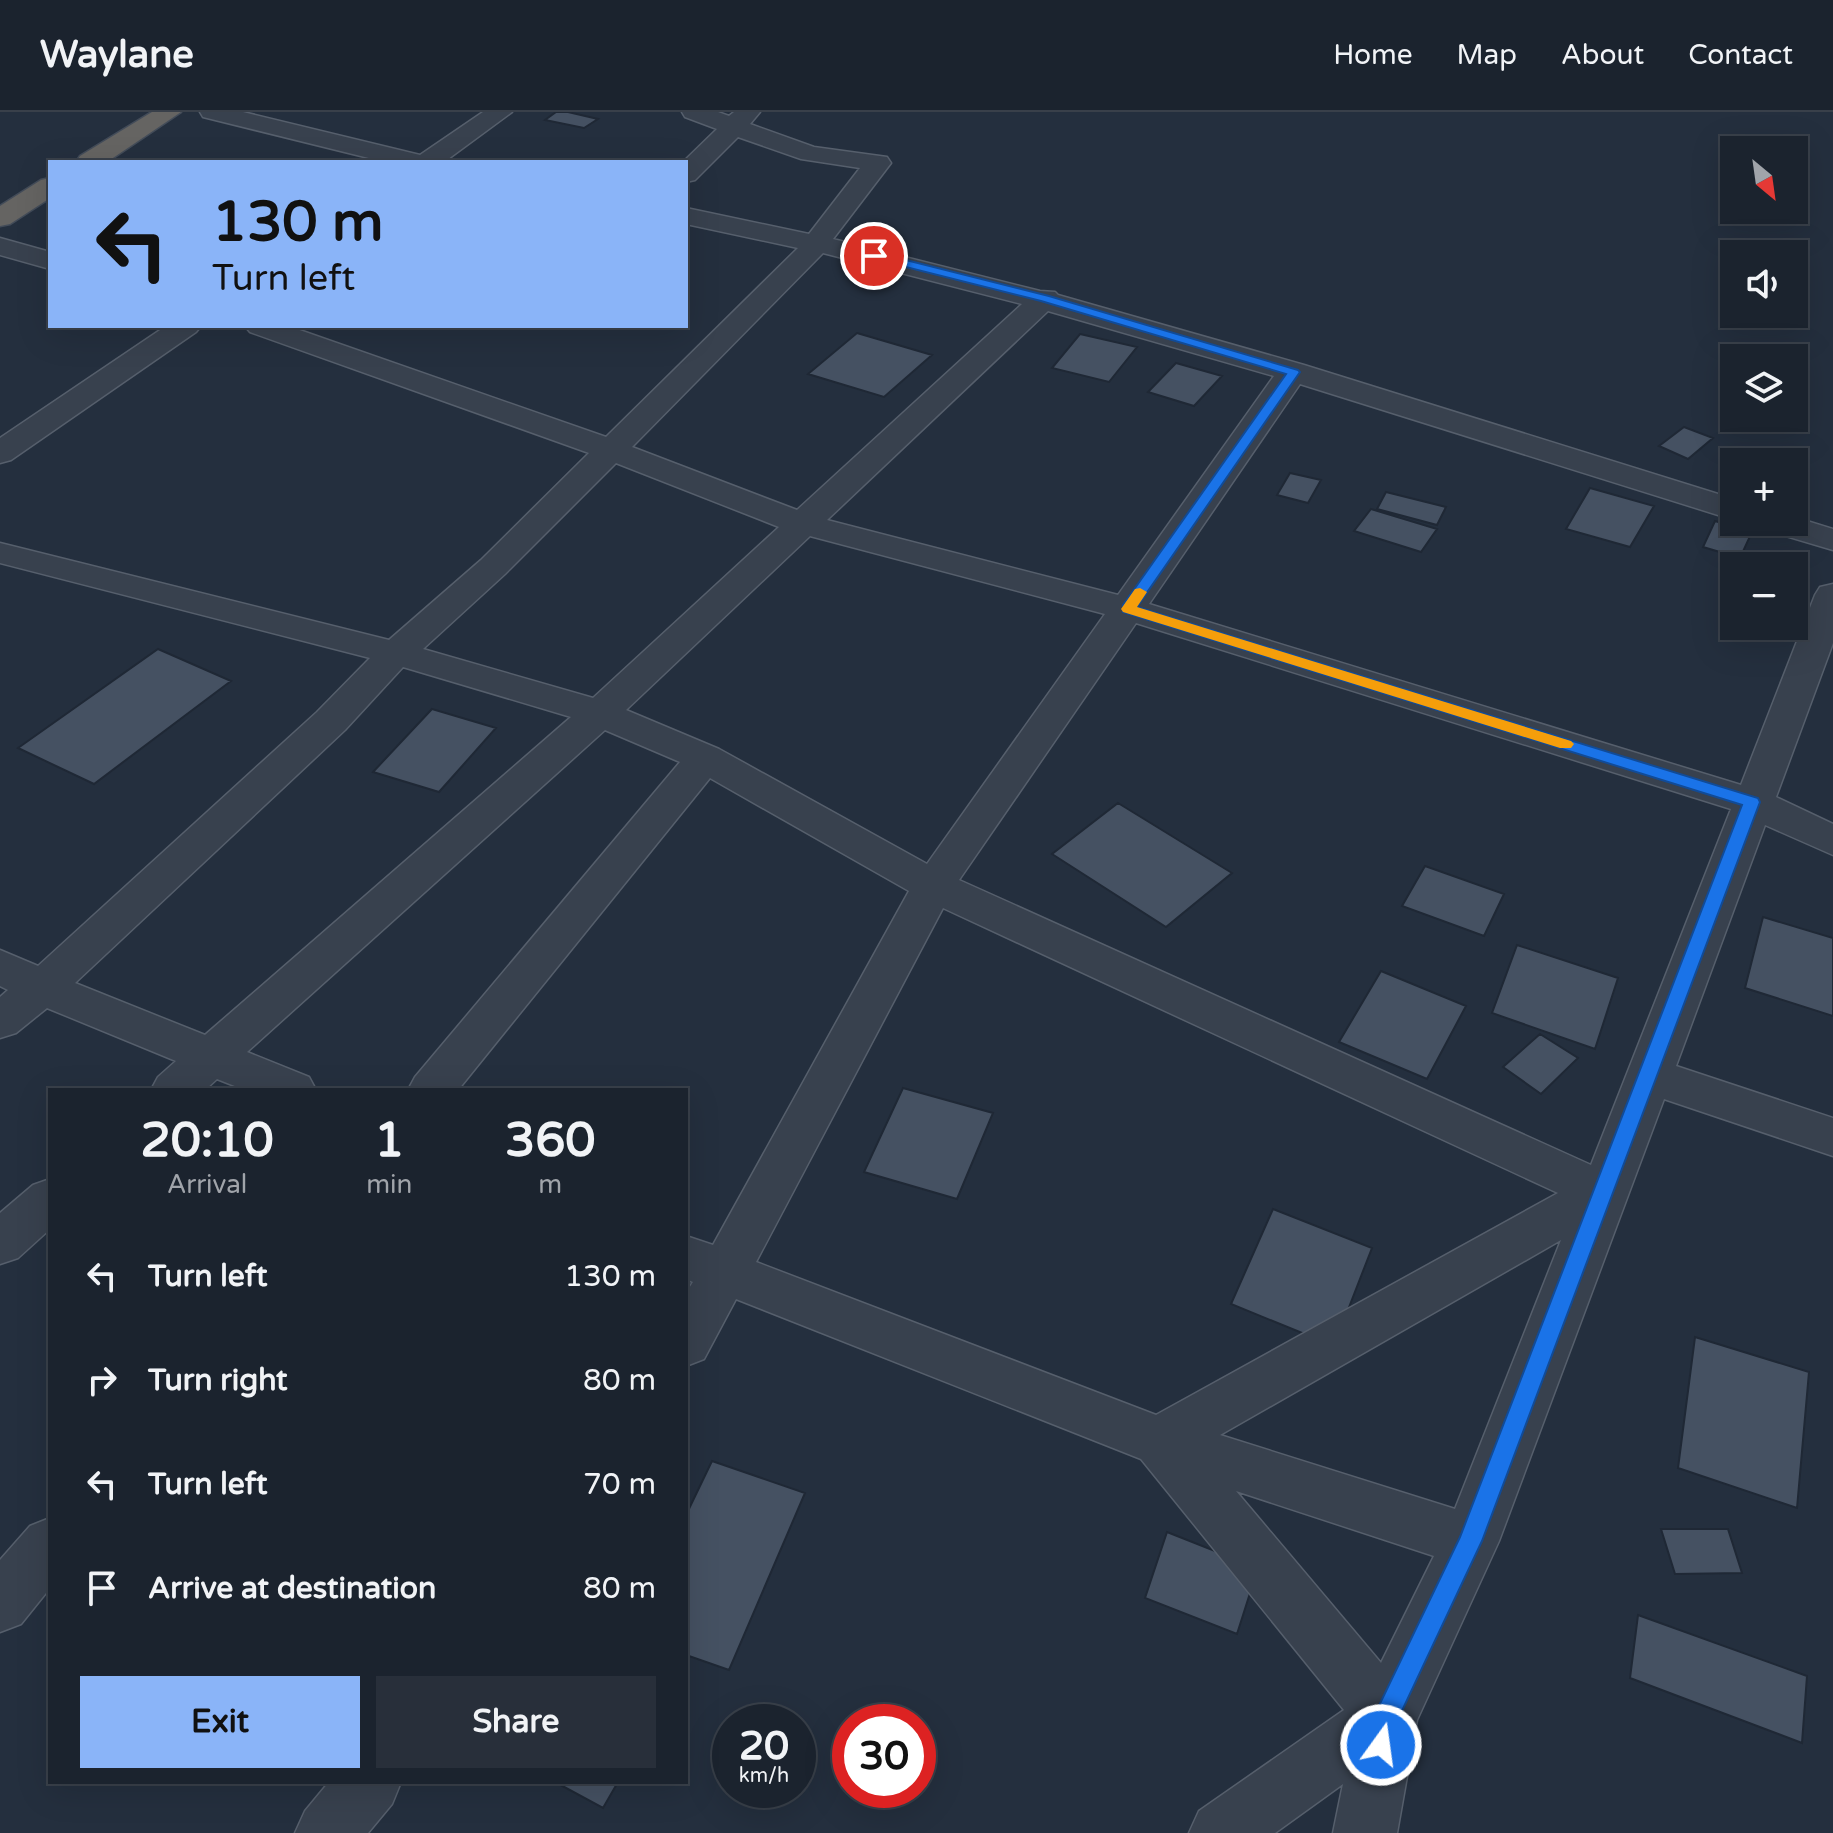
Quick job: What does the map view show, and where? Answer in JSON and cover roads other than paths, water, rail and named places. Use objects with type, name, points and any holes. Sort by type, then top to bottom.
[{"type":"highway","points":[[92,160],[169,112]]},
{"type":"highway","points":[[0,218],[48,187]]},
{"type":"street","points":[[212,112],[409,160]]},
{"type":"street","points":[[430,160],[500,112]]},
{"type":"street","points":[[0,1021],[42,988],[331,721],[396,653],[493,567],[803,260],[878,163],[810,154],[740,119],[694,112]]},
{"type":"street","points":[[688,172],[740,119]]},
{"type":"street","points":[[688,216],[817,242],[1045,298],[1720,506]]},
{"type":"street","points":[[0,246],[48,260]]},
{"type":"street","points":[[176,1088],[600,713],[1045,298]]},
{"type":"street","points":[[0,453],[183,328]]},
{"type":"street","points":[[266,328],[611,450],[802,524],[1128,609],[1752,802],[1833,841]]},
{"type":"street","points":[[688,1334],[704,1265],[933,886],[1293,372]]},
{"type":"street","points":[[1808,532],[1833,540]]},
{"type":"street","points":[[0,553],[396,653],[600,713],[705,758],[933,886],[1603,1192]]},
{"type":"street","points":[[1365,1833],[1387,1716],[1471,1541],[1833,595]]},
{"type":"street","points":[[433,1088],[705,758]]},
{"type":"street","points":[[0,966],[42,988],[288,1088]]},
{"type":"street","points":[[1648,1075],[1833,1137]]},
{"type":"street","points":[[1160,1441],[1603,1192]]},
{"type":"street","points":[[0,1243],[48,1201]]},
{"type":"street","points":[[704,1265],[1160,1441],[1471,1541]]},
{"type":"street","points":[[1160,1441],[1387,1716]]},
{"type":"street","points":[[0,1604],[48,1547]]},
{"type":"street","points":[[1221,1833],[1387,1716]]},
{"type":"street","points":[[327,1833],[368,1784]]}]
